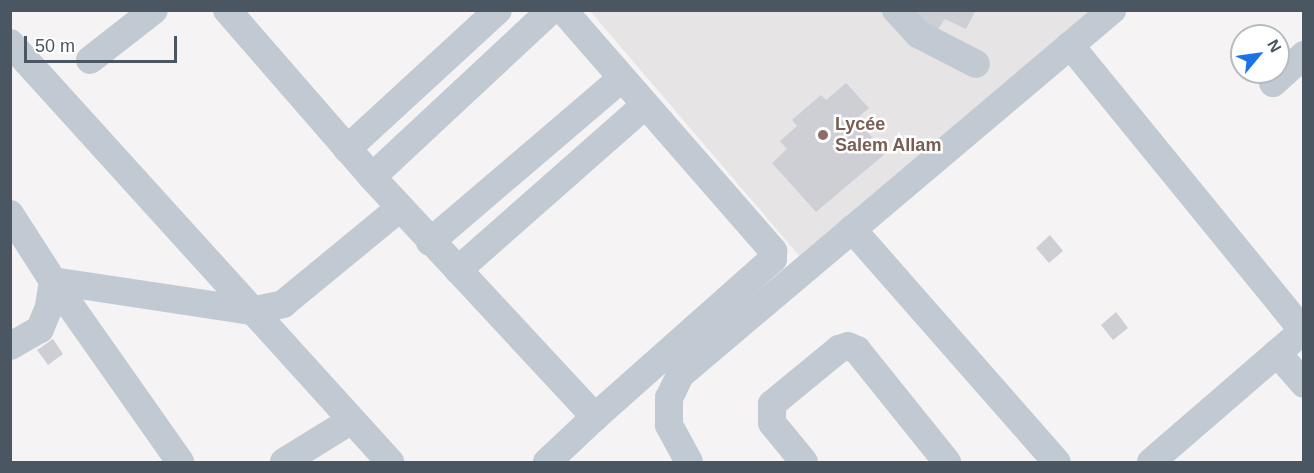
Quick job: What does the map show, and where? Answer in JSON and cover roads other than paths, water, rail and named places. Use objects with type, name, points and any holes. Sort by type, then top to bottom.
[{"type":"street","points":[[90,60],[154,10]]},
{"type":"street","points":[[227,10],[430,242],[595,417]]},
{"type":"street","points":[[347,149],[498,10]]},
{"type":"street","points":[[372,177],[551,10]]},
{"type":"street","points":[[547,462],[772,259],[772,251],[563,10]]},
{"type":"street","points":[[897,10],[918,34],[976,63]]},
{"type":"street","points":[[689,462],[673,439],[669,425],[669,398],[680,375],[1112,10]]},
{"type":"street","points":[[10,43],[350,421],[390,462]]},
{"type":"street","points":[[1070,45],[1303,331],[1151,462]]},
{"type":"street","points":[[1290,68],[1304,55]]},
{"type":"street","points":[[430,242],[621,79]]},
{"type":"street","points":[[458,270],[644,106]]},
{"type":"street","points":[[53,281],[251,311],[283,304],[400,208]]},
{"type":"street","points":[[10,214],[53,281],[180,462]]},
{"type":"street","points":[[852,229],[1057,462]]},
{"type":"street","points":[[10,346],[40,329],[49,307],[53,281]]},
{"type":"street","points":[[804,462],[772,423],[772,404],[839,349],[848,346],[857,350],[948,462]]},
{"type":"street","points":[[1277,353],[1304,384]]},
{"type":"street","points":[[284,462],[350,421]]},
{"type":"place","name":"Lycée Salem Allam","points":[[823,135]]}]
